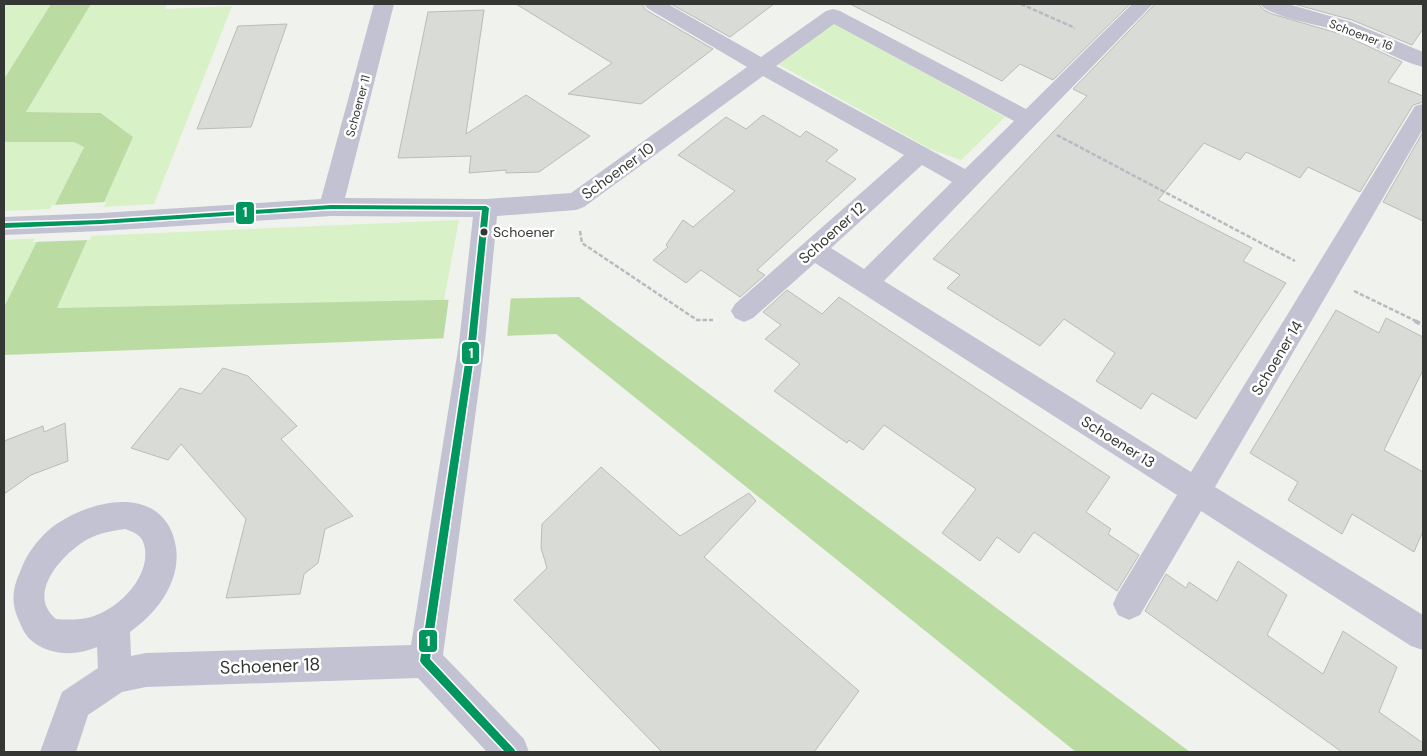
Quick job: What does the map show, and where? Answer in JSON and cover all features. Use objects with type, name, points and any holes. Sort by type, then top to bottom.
[{"type":"street","name":"Schoener 11","points":[[331,207],[384,4]]},
{"type":"street","points":[[654,4],[762,67],[968,180]]},
{"type":"street","points":[[866,283],[1143,4]]},
{"type":"street","name":"Schoener 16","points":[[1270,4],[1297,14],[1344,26],[1423,60]]},
{"type":"street","name":"Schoener 10","points":[[4,226],[101,222],[331,207],[486,208],[576,201],[833,15],[1028,119]]},
{"type":"street","name":"Schoener 14","points":[[1129,604],[1423,111]]},
{"type":"street","name":"Schoener 12","points":[[744,312],[920,154]]},
{"type":"street","points":[[486,208],[472,343],[426,662],[511,752]]},
{"type":"street","name":"Schoener 13","points":[[814,250],[1423,634]]},
{"type":"street","points":[[124,515],[143,520],[156,531],[162,547],[160,567],[151,589],[135,608],[113,625],[92,634],[70,638],[52,634],[38,625],[30,611],[29,594],[34,574],[45,556],[61,539],[80,526],[103,518],[124,515]]},
{"type":"street","points":[[113,625],[115,676]]},
{"type":"street","name":"Schoener 18","points":[[58,752],[74,704],[115,676],[146,670],[426,662]]},
{"type":"path","points":[[1021,4],[1105,42]]},
{"type":"path","points":[[1028,119],[1325,276],[1423,325]]},
{"type":"path","points":[[576,201],[582,242],[697,320],[736,320],[744,312]]},
{"type":"shaded area","points":[[4,4],[51,4],[4,79]]},
{"type":"shaded area","points":[[51,4],[91,4],[26,112],[101,113],[133,137],[57,308],[579,297],[1190,752],[1076,752],[556,334],[4,355],[4,307],[84,147],[74,142],[4,142],[4,79]]},
{"type":"shaded area","points":[[91,4],[167,4],[165,9],[232,6],[154,204],[102,207],[133,137],[102,113],[26,112]]},
{"type":"shaded area","points":[[833,23],[1005,117],[961,160],[930,149],[778,64]]},
{"type":"shaded area","points":[[4,142],[74,142],[84,146],[53,209],[4,211]]},
{"type":"shaded area","points":[[459,220],[444,300],[57,308],[89,236]]},
{"type":"shaded area","points":[[38,238],[4,307],[4,240]]},
{"type":"pier","points":[[106,202],[90,240],[33,242],[52,205]]},
{"type":"pier","points":[[511,296],[507,338],[443,341],[449,297]]},
{"type":"building","points":[[516,4],[642,4],[646,10],[713,49],[641,104],[568,94],[612,63]]},
{"type":"building","points":[[671,4],[774,4],[730,37]]},
{"type":"building","points":[[850,4],[1130,4],[1053,80],[1020,64],[1002,81]]},
{"type":"building","points":[[1155,4],[1258,4],[1272,14],[1344,35],[1402,62],[1388,82],[1423,96],[1423,102],[1413,105],[1360,192],[1308,167],[1300,178],[1246,152],[1240,160],[1204,143],[1158,200],[1252,248],[1243,261],[1286,283],[1196,419],[1152,393],[1141,409],[1096,381],[1115,353],[1064,319],[1040,346],[947,288],[960,275],[933,259],[1087,96],[1073,89]]},
{"type":"building","points":[[1294,4],[1423,4],[1423,29],[1412,45],[1352,20]]},
{"type":"building","points":[[484,10],[466,134],[526,95],[590,136],[539,172],[506,173],[506,170],[469,173],[471,156],[398,158],[428,12]]},
{"type":"building","points":[[287,24],[251,127],[197,129],[238,26]]},
{"type":"building","points":[[763,115],[800,137],[806,131],[838,150],[826,161],[856,179],[757,270],[765,275],[740,297],[701,270],[686,283],[653,260],[668,247],[666,245],[683,220],[693,227],[735,191],[678,155],[726,117],[746,129]]},
{"type":"building","points":[[1423,132],[1423,221],[1383,202]]},
{"type":"building","points":[[787,290],[822,314],[839,297],[1110,477],[1086,512],[1111,529],[1108,534],[1139,555],[1117,591],[1034,532],[1019,553],[997,537],[980,561],[942,533],[976,489],[884,425],[863,450],[849,440],[847,443],[774,391],[800,364],[765,339],[781,325],[763,312]]},
{"type":"building","points":[[1336,310],[1379,333],[1386,318],[1423,337],[1423,370],[1384,450],[1423,472],[1423,531],[1414,552],[1352,514],[1342,534],[1288,500],[1298,482],[1250,453]]},
{"type":"building","points":[[223,368],[248,376],[297,426],[281,439],[353,516],[325,529],[318,563],[304,574],[300,594],[226,598],[246,519],[181,444],[168,460],[131,448],[180,388],[201,394]]},
{"type":"building","points":[[65,423],[68,461],[31,475],[4,494],[4,441],[43,426],[44,432]]},
{"type":"building","points":[[601,467],[680,536],[749,493],[756,501],[704,557],[859,691],[814,752],[662,752],[514,600],[547,568],[541,548],[542,524]]},
{"type":"building","points":[[1238,561],[1287,595],[1267,635],[1323,674],[1343,631],[1397,667],[1379,712],[1423,743],[1423,752],[1342,752],[1145,611],[1166,574],[1186,588],[1189,582],[1217,601]]},
{"type":"transit line","name":"1","points":[[4,226],[101,222],[331,207],[486,208]]},
{"type":"transit line","name":"1","points":[[486,208],[472,343],[425,661],[511,752]]},
{"type":"place","name":"Schoener","points":[[484,232]]}]
